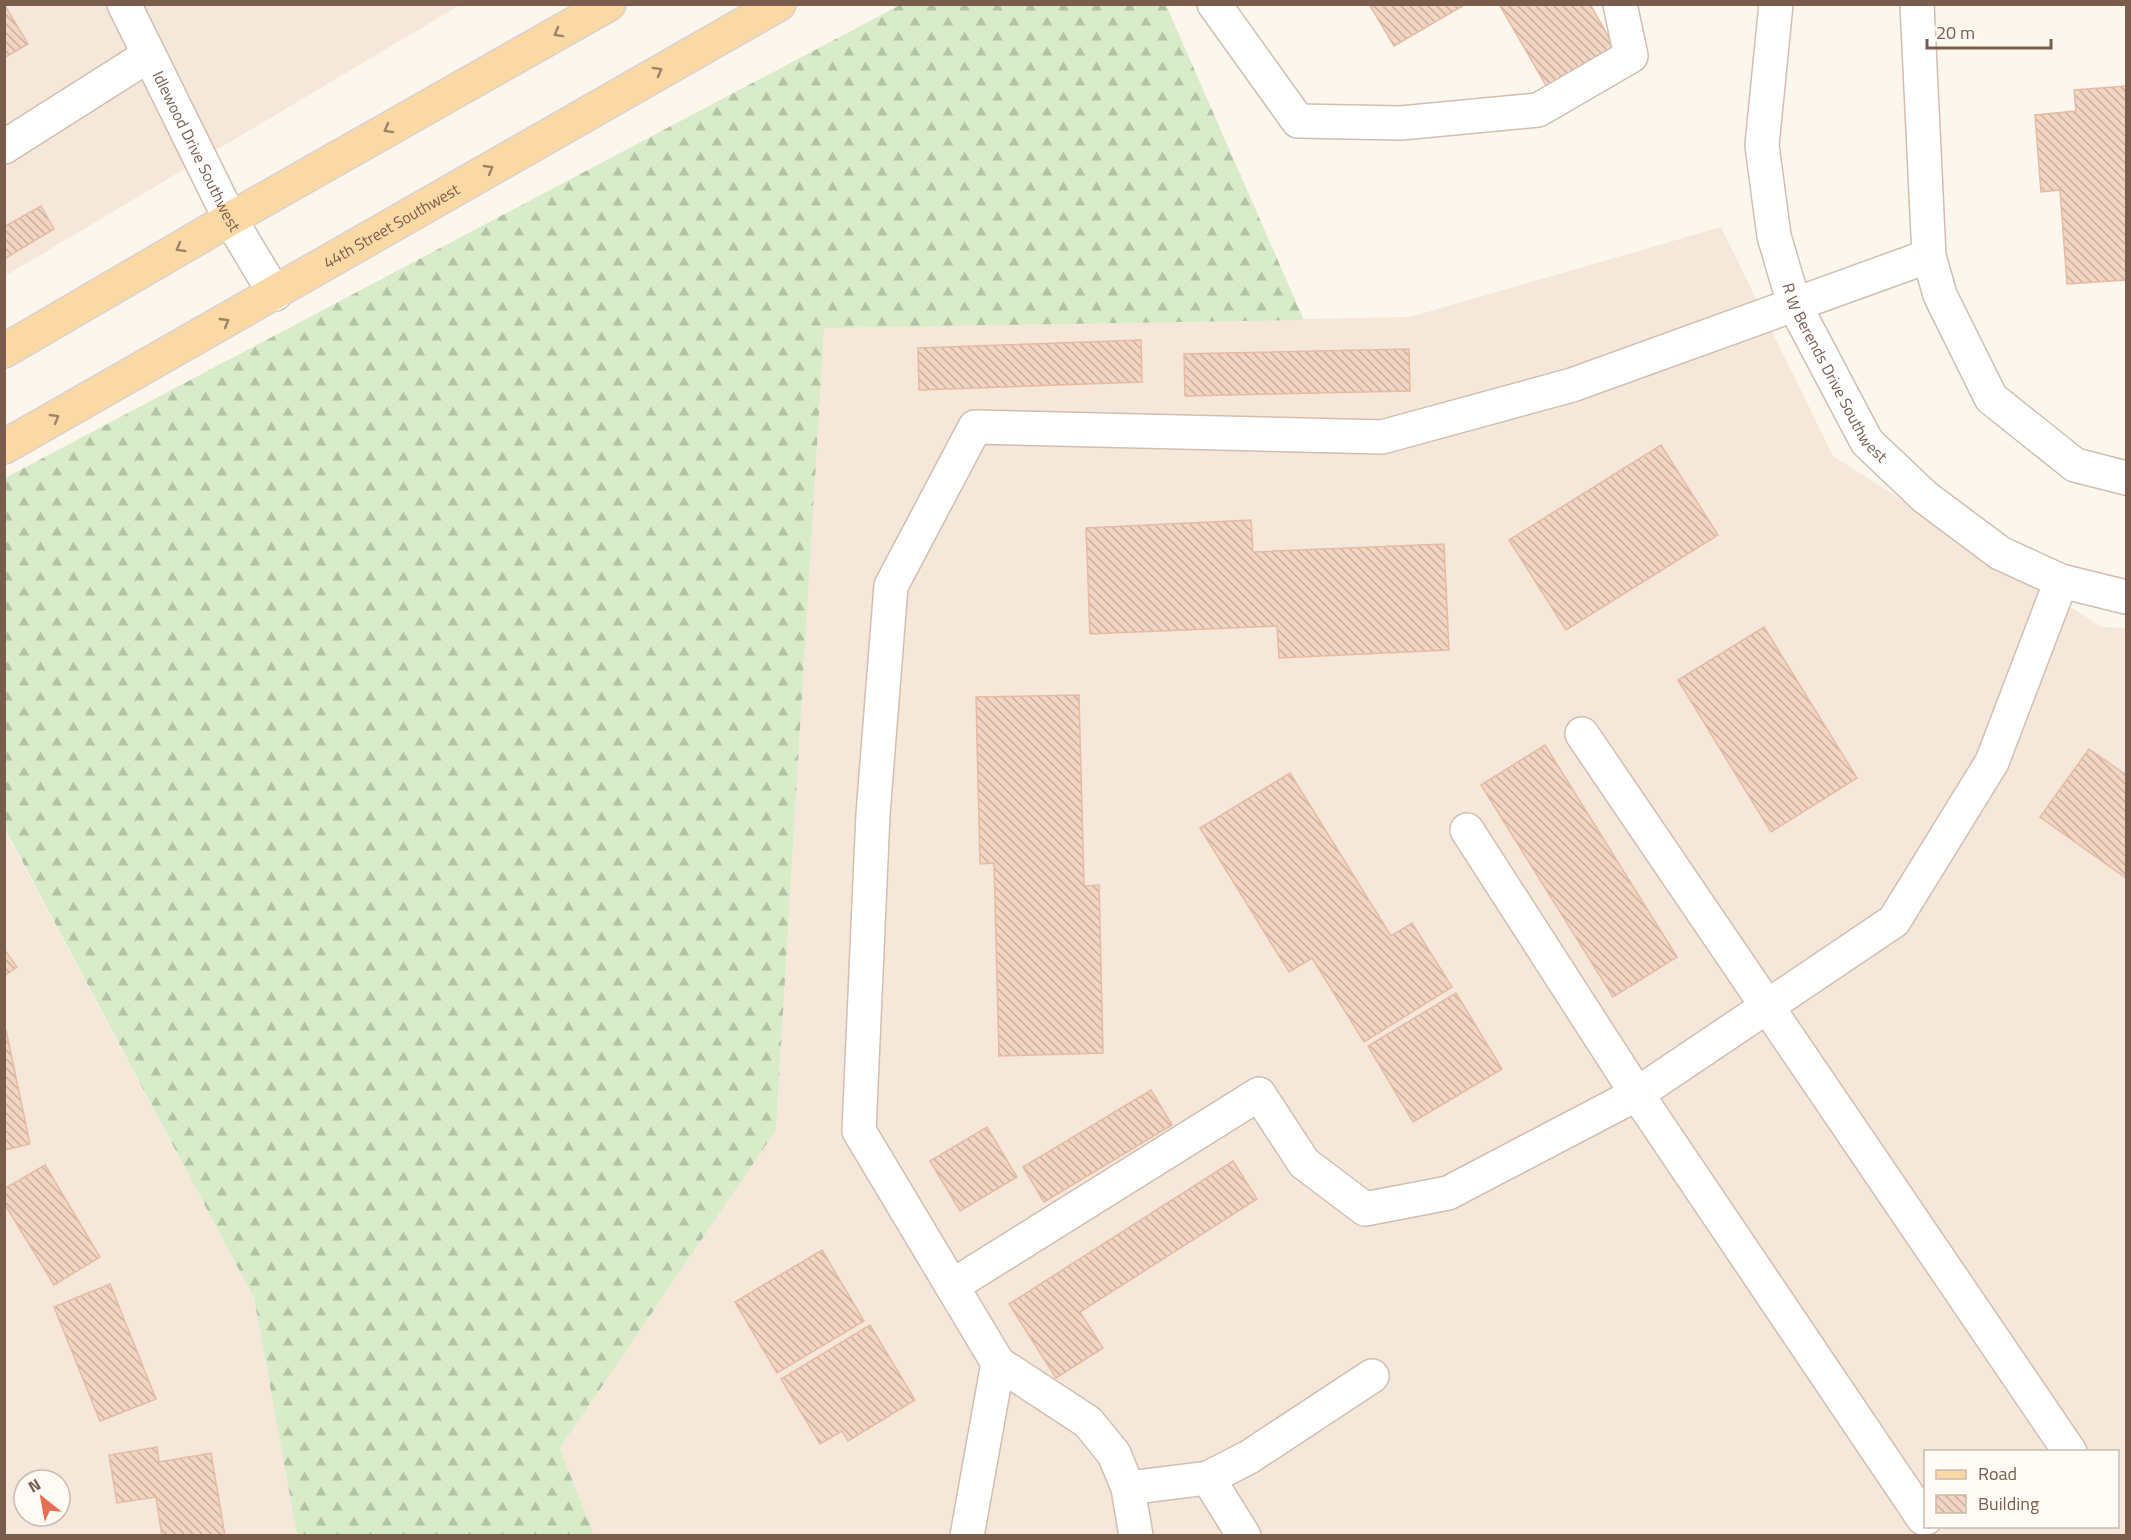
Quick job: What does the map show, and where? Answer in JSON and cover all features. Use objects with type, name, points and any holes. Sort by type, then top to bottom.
[{"type":"main road","points":[[4,351],[230,219],[609,4]]},
{"type":"main road","name":"44th Street Southwest","points":[[4,447],[779,4]]},
{"type":"street","name":"Idlewood Drive Southwest","points":[[124,4],[230,219],[275,294]]},
{"type":"street","points":[[1215,4],[1298,122],[1401,123],[1538,110],[1631,56],[1620,4]]},
{"type":"street","name":"R W Berends Drive Southwest","points":[[1776,4],[1762,145],[1774,236],[1794,304],[1867,442],[1925,497],[2000,553],[2061,581],[2127,597]]},
{"type":"street","points":[[1917,4],[1929,256],[1941,295],[1991,398],[2075,465],[2127,478]]},
{"type":"street","points":[[4,147],[149,55]]},
{"type":"street","points":[[1136,1536],[1128,1488],[1114,1454],[1088,1422],[998,1363],[859,1131],[873,814],[891,586],[975,427],[1382,437],[1572,385],[1929,256]]},
{"type":"street","points":[[952,1286],[1258,1094],[1304,1162],[1365,1209],[1448,1193],[1637,1094],[1894,921],[1992,762],[2061,581]]},
{"type":"street","points":[[1582,734],[2069,1450]]},
{"type":"street","points":[[1467,830],[1637,1094],[1924,1518]]},
{"type":"street","points":[[967,1536],[998,1363]]},
{"type":"street","points":[[1128,1488],[1208,1478],[1249,1457],[1372,1376]]},
{"type":"street","points":[[1208,1478],[1244,1536]]},
{"type":"shaded area","points":[[5,4],[460,5],[5,276]]},
{"type":"shaded area","points":[[1721,227],[1833,456],[2102,627],[2126,628],[2126,1535],[594,1535],[560,1448],[776,1130],[824,327],[1410,317]]},
{"type":"shaded area","points":[[4,829],[254,1298],[297,1535],[5,1535]]},
{"type":"green space","points":[[900,5],[1166,5],[1304,320],[824,328],[776,1130],[560,1448],[594,1535],[297,1535],[254,1298],[5,829],[5,478]]},
{"type":"building","points":[[4,4],[28,44],[4,58]]},
{"type":"building","points":[[1369,4],[1466,4],[1394,46]]},
{"type":"building","points":[[1499,4],[1590,4],[1616,50],[1548,89]]},
{"type":"building","points":[[2126,86],[2126,280],[2067,284],[2060,190],[2041,192],[2035,115],[2076,111],[2074,90]]},
{"type":"building","points":[[41,206],[54,229],[4,259],[4,227]]},
{"type":"building","points":[[1141,340],[1142,382],[919,390],[918,348]]},
{"type":"building","points":[[1409,349],[1410,391],[1185,396],[1184,354]]},
{"type":"building","points":[[1661,445],[1718,535],[1566,630],[1509,540]]},
{"type":"building","points":[[1251,520],[1253,552],[1444,544],[1449,650],[1279,658],[1277,626],[1090,634],[1086,528]]},
{"type":"building","points":[[1764,627],[1857,778],[1771,832],[1678,680]]},
{"type":"building","points":[[1079,695],[1084,886],[1099,885],[1103,1053],[999,1056],[994,863],[980,864],[976,697]]},
{"type":"building","points":[[1545,745],[1677,957],[1613,997],[1481,785]]},
{"type":"building","points":[[2089,749],[2126,775],[2126,878],[2040,817]]},
{"type":"building","points":[[1290,773],[1391,936],[1412,923],[1452,987],[1364,1042],[1312,958],[1289,972],[1200,828]]},
{"type":"building","points":[[4,949],[17,967],[4,976]]},
{"type":"building","points":[[1456,993],[1502,1069],[1413,1122],[1368,1046]]},
{"type":"building","points":[[6,1030],[30,1144],[4,1150],[4,1031]]},
{"type":"building","points":[[1151,1090],[1172,1125],[1044,1202],[1023,1167]]},
{"type":"building","points":[[987,1127],[1017,1177],[960,1211],[930,1161]]},
{"type":"building","points":[[1233,1161],[1257,1199],[1080,1312],[1103,1348],[1056,1378],[1009,1304]]},
{"type":"building","points":[[45,1165],[100,1257],[54,1285],[4,1203],[4,1189]]},
{"type":"building","points":[[822,1250],[864,1321],[777,1373],[735,1302]]},
{"type":"building","points":[[110,1284],[156,1399],[100,1421],[54,1307]]},
{"type":"building","points":[[870,1325],[915,1400],[848,1441],[842,1431],[820,1444],[781,1379]]},
{"type":"building","points":[[157,1447],[159,1462],[211,1453],[225,1536],[162,1536],[156,1497],[117,1503],[109,1455]]}]
